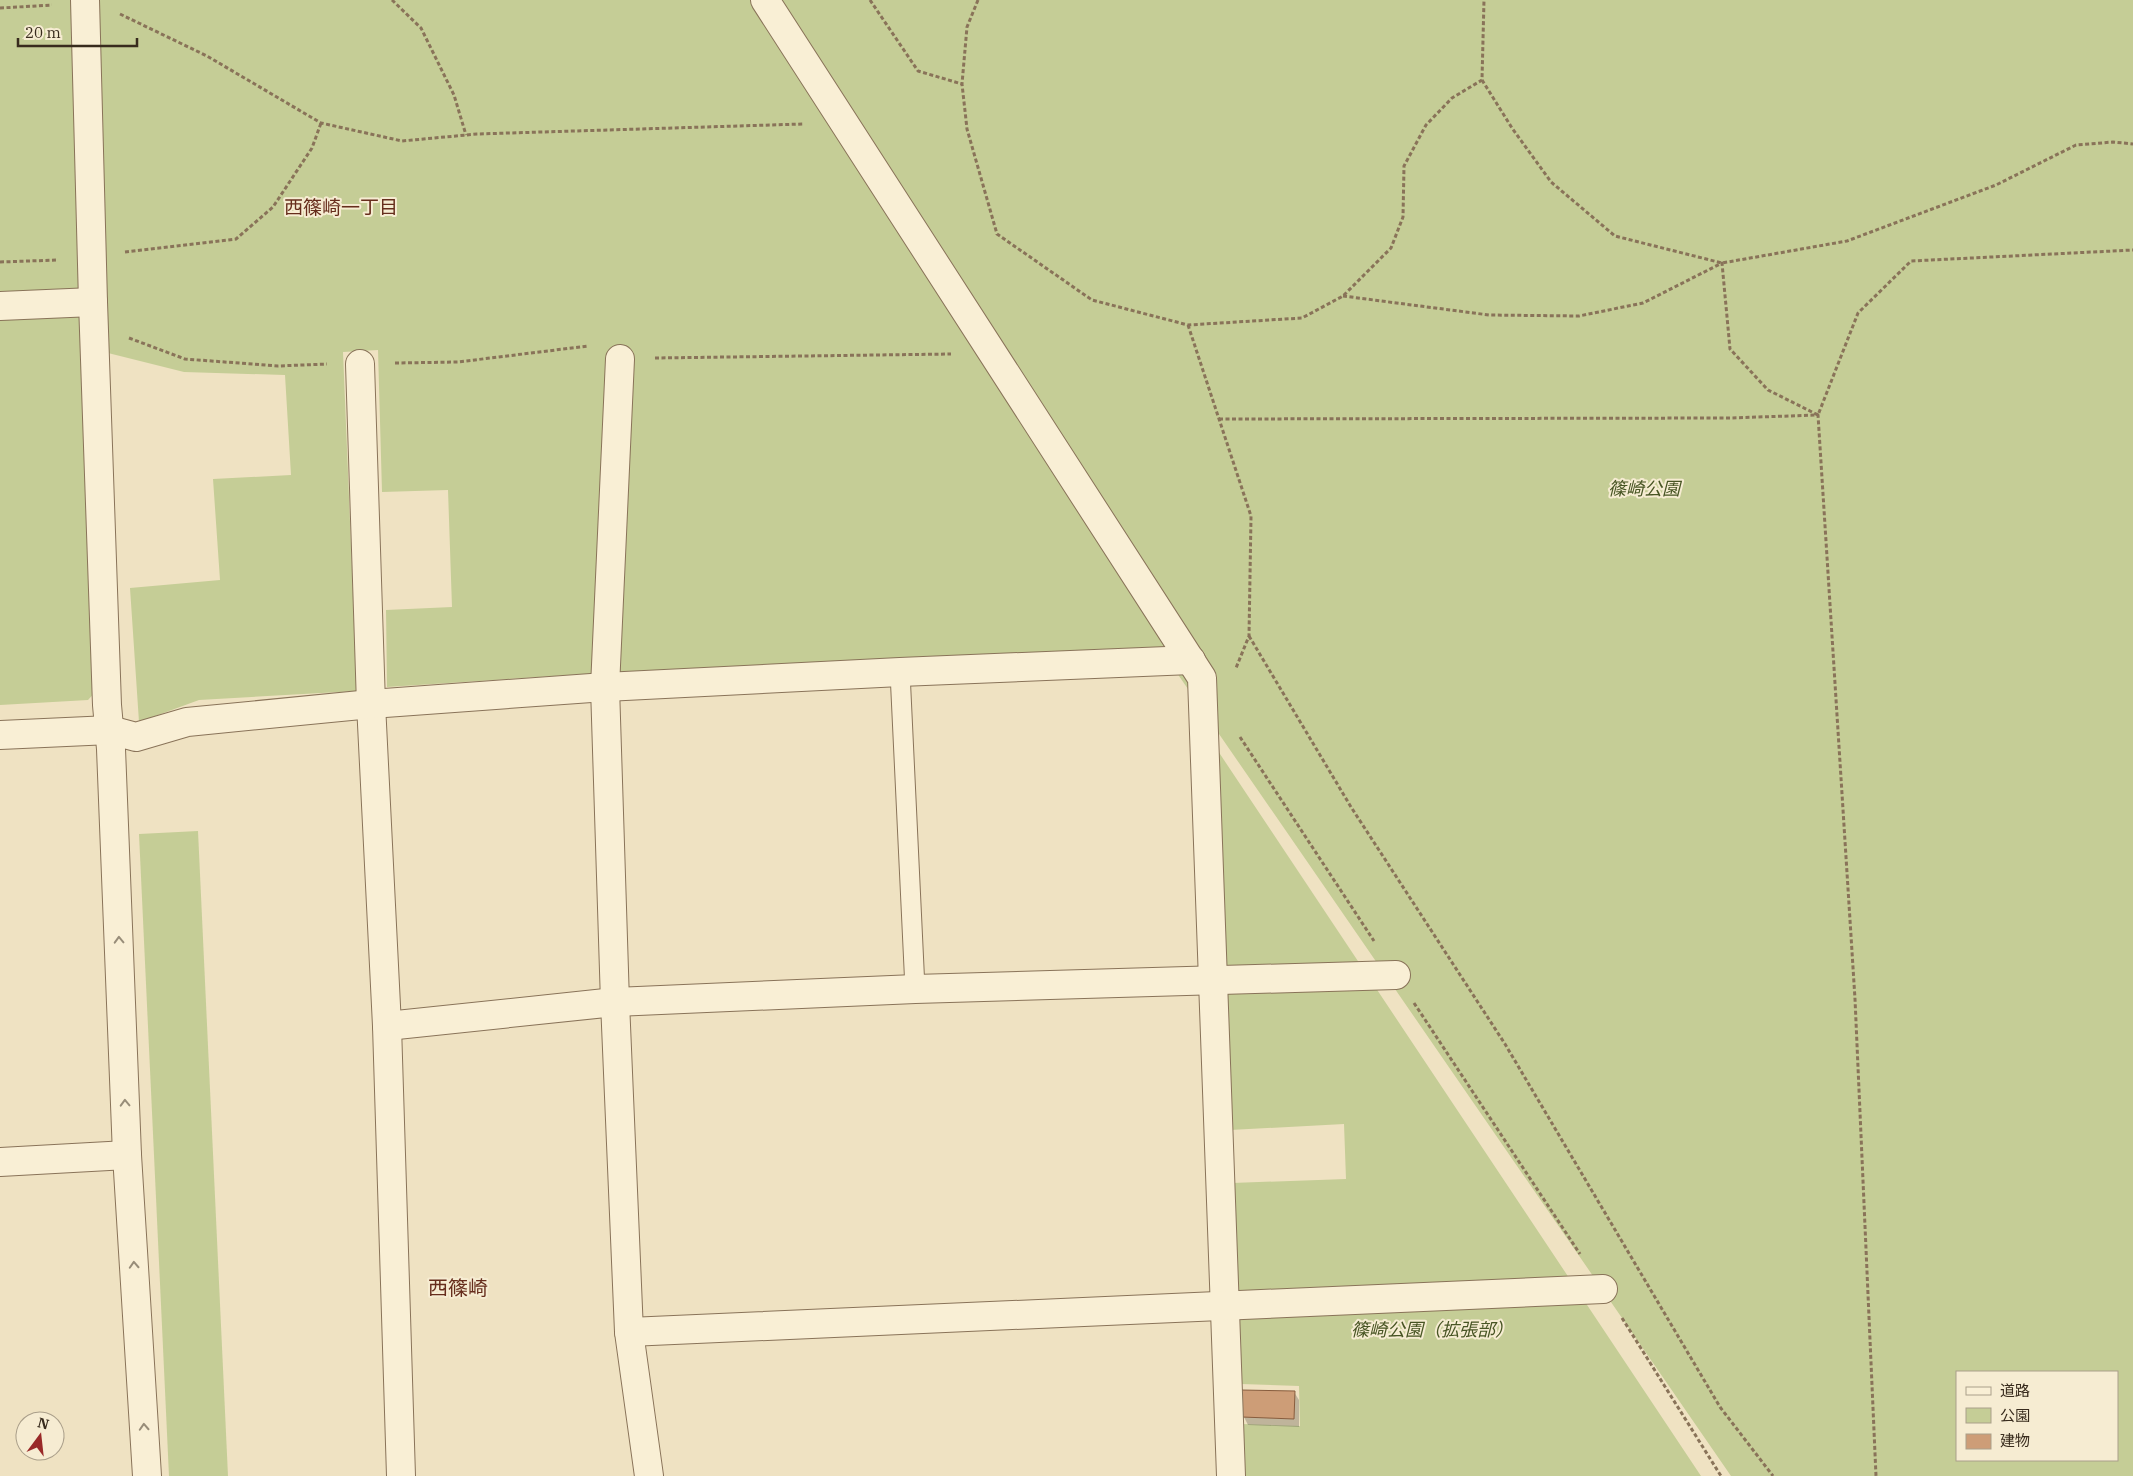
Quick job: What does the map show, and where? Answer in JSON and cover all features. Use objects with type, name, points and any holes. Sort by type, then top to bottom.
[{"type":"street","points":[[765,0],[1202,678],[1223,1306],[1231,1476]]},
{"type":"street","points":[[85,4],[93,314],[127,1155],[146,1476]]},
{"type":"street","points":[[0,306],[93,314]]},
{"type":"street","points":[[620,359],[605,688],[615,1002],[629,1332],[649,1476]]},
{"type":"street","points":[[360,364],[371,704],[387,1026],[401,1476]]},
{"type":"street","points":[[0,735],[110,730],[136,737],[187,722],[371,704],[605,688],[900,672],[1191,660]]},
{"type":"street","points":[[387,1026],[615,1002],[915,989],[1396,975]]},
{"type":"street","points":[[0,1162],[127,1155]]},
{"type":"street","points":[[629,1332],[1603,1289]]},
{"type":"lane","points":[[900,672],[915,989]]},
{"type":"path","points":[[392,0],[421,28],[454,95],[466,135]]},
{"type":"path","points":[[870,0],[918,71],[962,84]]},
{"type":"path","points":[[978,0],[967,27],[962,84],[968,129],[997,234],[1092,300],[1188,325],[1302,318],[1343,296],[1391,248],[1403,217],[1404,166],[1426,125],[1452,98],[1482,80]]},
{"type":"path","points":[[1484,0],[1482,80],[1550,182],[1615,236],[1722,263]]},
{"type":"path","points":[[0,8],[85,4],[118,13],[207,56],[321,122],[402,141],[466,135],[845,123]]},
{"type":"path","points":[[0,262],[56,260],[236,239],[273,207],[312,148],[321,122]]},
{"type":"path","points":[[1343,296],[1489,315],[1579,316],[1643,303],[1722,263],[1847,241],[1996,185],[2076,145],[2113,142],[2133,144]]},
{"type":"path","points":[[1876,1476],[1855,999],[1818,415],[1858,313],[1911,261],[2133,250]]},
{"type":"path","points":[[1722,263],[1730,349],[1768,390],[1818,415]]},
{"type":"path","points":[[93,314],[185,359],[278,366],[458,362],[607,344],[620,359],[993,353]]},
{"type":"path","points":[[1188,325],[1251,516],[1249,636],[1234,671]]},
{"type":"path","points":[[1219,419],[1728,418],[1818,415]]},
{"type":"path","points":[[1249,636],[1351,807],[1505,1044],[1720,1407],[1773,1476]]},
{"type":"path","points":[[1236,730],[1603,1289],[1721,1476]]},
{"type":"green space","name":"篠崎公園","points":[[0,0],[2133,0],[2133,1476],[1731,1476],[1159,647],[617,672],[387,687],[386,610],[452,607],[448,490],[382,492],[378,350],[343,352],[357,691],[199,700],[139,722],[130,588],[220,580],[213,479],[291,475],[285,375],[184,372],[108,353],[99,688],[88,700],[0,705]]},
{"type":"green space","name":"篠崎公園（拡張部）","points":[[1214,745],[1701,1476],[1245,1476],[1243,1424],[1300,1426],[1299,1386],[1241,1384],[1232,1183],[1346,1179],[1344,1124],[1230,1130]]},
{"type":"green space","points":[[198,831],[228,1476],[169,1476],[139,834]]},
{"type":"building","points":[[1241,1390],[1295,1391],[1294,1419],[1242,1417]]},
{"type":"district","name":"西篠崎一丁目","points":[[341,207]]},
{"type":"district","name":"西篠崎","points":[[458,1288]]}]
